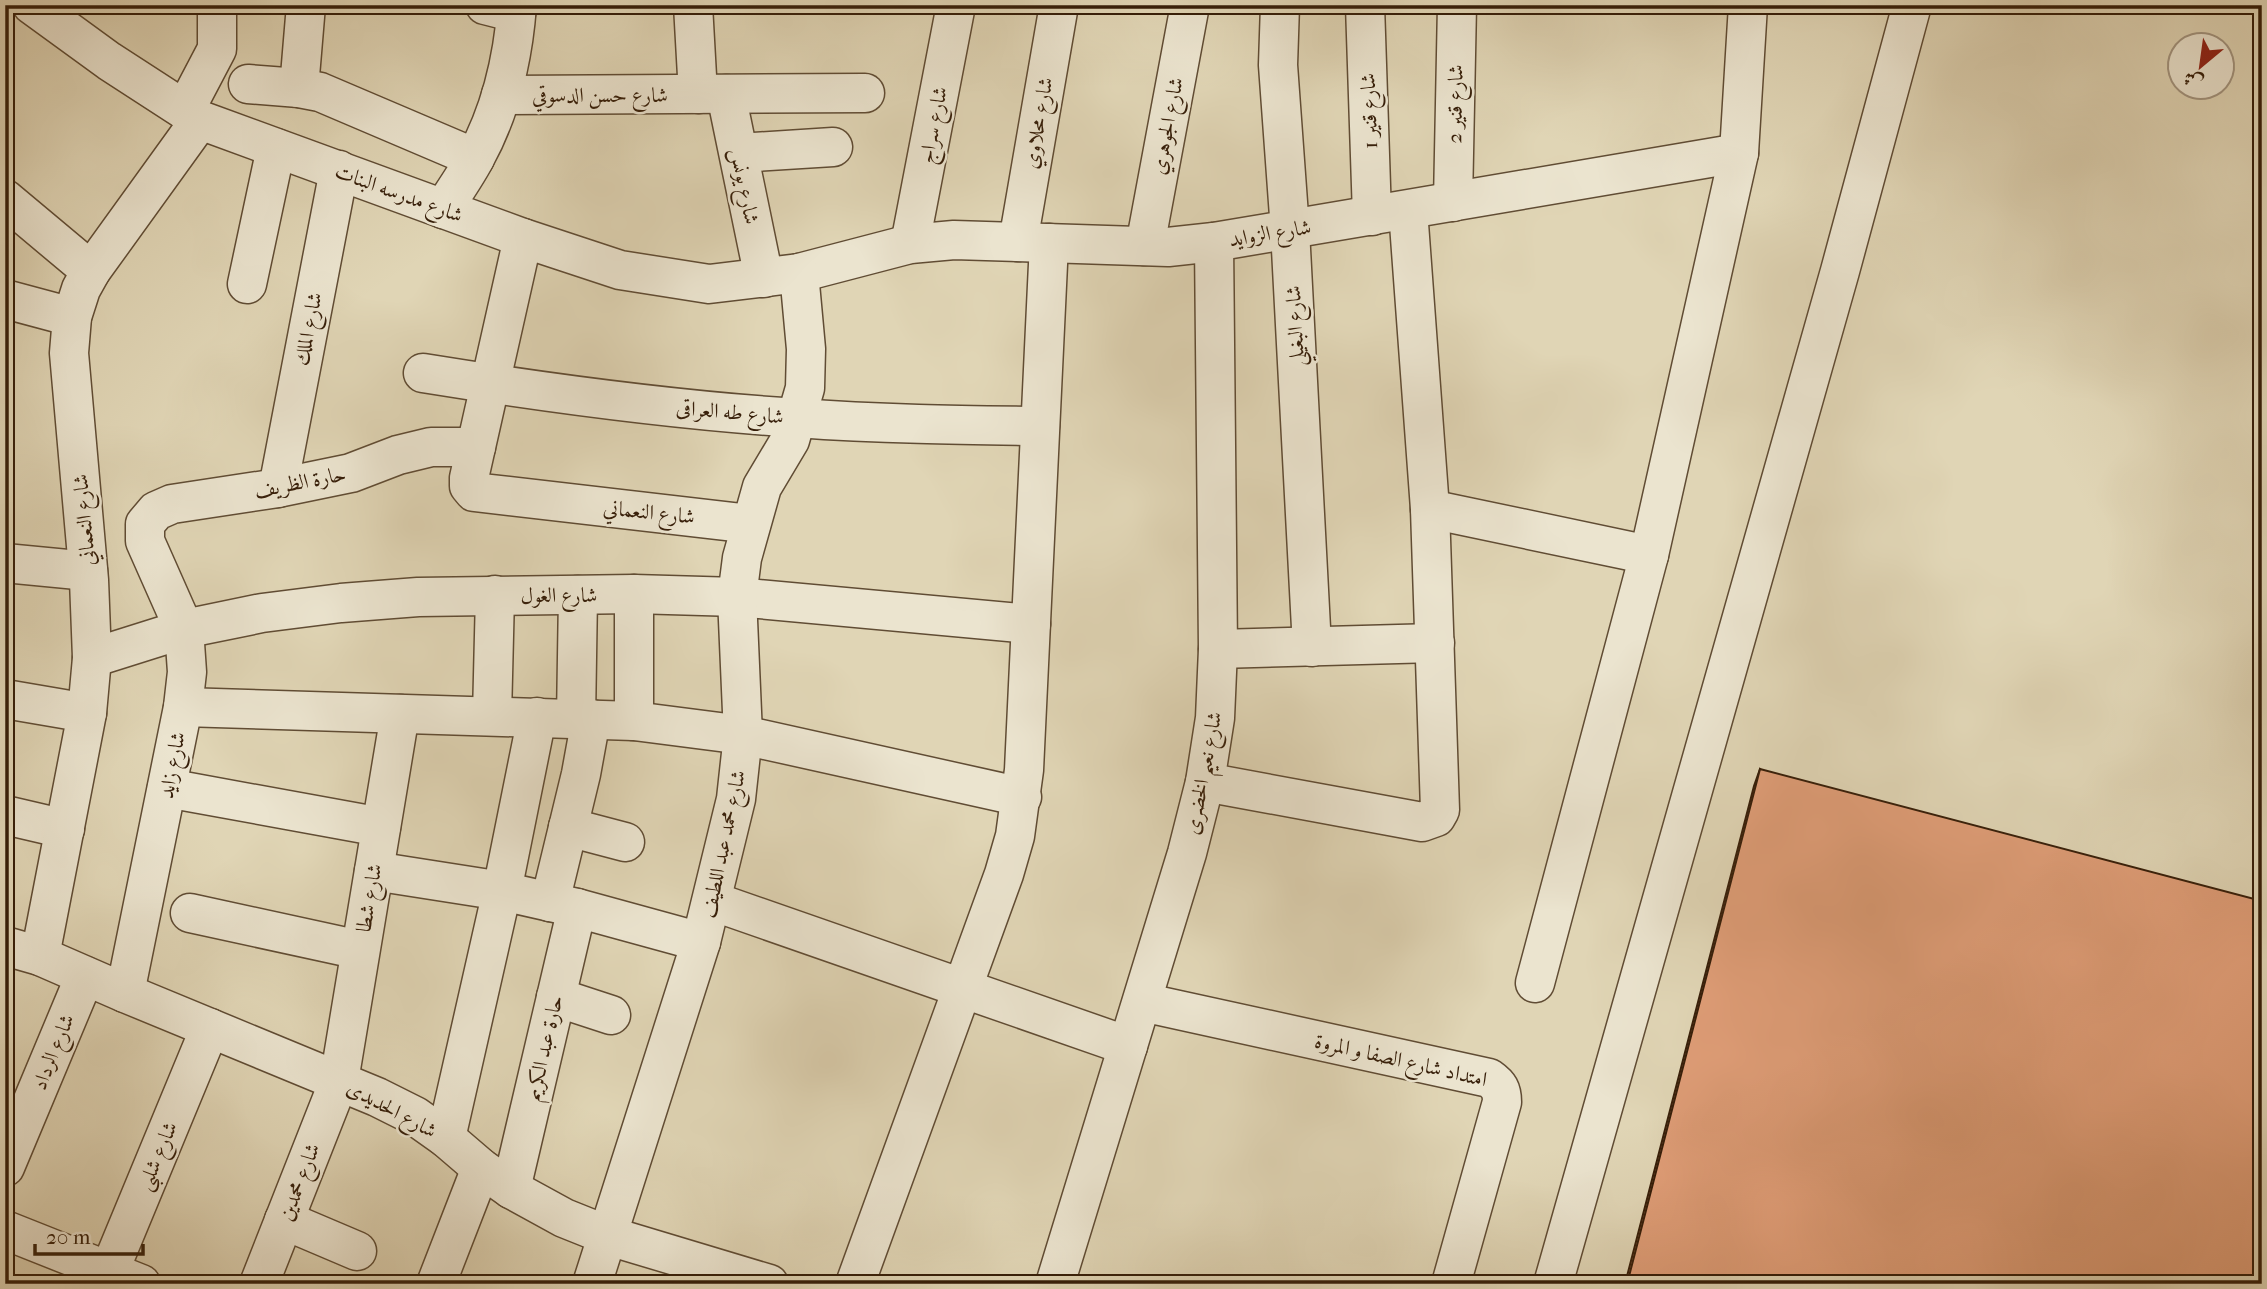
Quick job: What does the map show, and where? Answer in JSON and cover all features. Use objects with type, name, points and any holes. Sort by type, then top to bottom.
[{"type":"street","name":"شارع مدرسه البنات","points":[[32,5],[109,61],[193,115],[523,239],[620,270],[709,284],[781,275]]},
{"type":"street","name":"شارع النعماني","points":[[22,951],[65,829],[87,713],[92,658],[92,619],[69,352],[72,317],[81,289],[91,271],[193,115],[217,49],[218,5]]},
{"type":"street","points":[[299,88],[306,5]]},
{"type":"street","name":"شارع حسن الدسوقي","points":[[693,5],[712,94]]},
{"type":"street","name":"شارع سراج","points":[[909,244],[956,5]]},
{"type":"street","name":"شارع محلاوي","points":[[855,1284],[1004,874],[1015,836],[1021,797],[1040,426],[1034,242],[1059,5]]},
{"type":"street","name":"شارع الجوهري","points":[[1145,246],[1190,5]]},
{"type":"street","name":"شارع البغيلي","points":[[1280,5],[1278,65],[1290,230],[1312,647]]},
{"type":"street","name":"شارع قنير 1","points":[[1205,782],[1422,822],[1436,817],[1440,810],[1430,509],[1365,5]]},
{"type":"street","name":"شارع قنير 2","points":[[1453,202],[1457,5]]},
{"type":"street","points":[[1535,983],[1648,555],[1740,153],[1748,5]]},
{"type":"street","points":[[1553,1284],[1833,298],[1912,5]]},
{"type":"street","points":[[443,209],[475,158],[494,118],[509,69],[506,8]]},
{"type":"street","points":[[248,85],[320,92],[475,158]]},
{"type":"street","name":"شارع حسن الدسوقي","points":[[501,95],[865,93]]},
{"type":"street","name":"شارع يونس","points":[[712,94],[739,153],[781,275]]},
{"type":"street","points":[[739,153],[833,147]]},
{"type":"street","points":[[247,284],[276,148]]},
{"type":"street","name":"شارع الزوايد","points":[[781,275],[909,244],[954,240],[1168,247],[1214,242],[1740,153]]},
{"type":"street","name":"شارع الملك","points":[[278,488],[338,170]]},
{"type":"street","points":[[5,199],[91,271]]},
{"type":"street","name":"شارع النعماني","points":[[523,239],[469,486],[474,492],[751,524]]},
{"type":"street","name":"شارع نعيم الخضرى","points":[[1055,1284],[1187,853],[1205,782],[1215,718],[1218,649],[1214,242]]},
{"type":"street","name":"شارع محمد عبد اللطيف","points":[[592,1284],[701,942],[736,799],[743,735],[737,597],[742,558],[762,487],[790,440],[805,388],[806,349],[781,275]]},
{"type":"street","points":[[5,299],[72,317]]},
{"type":"street","name":"شارع طه العراقى","points":[[423,373],[643,405],[796,418],[1040,426]]},
{"type":"street","name":"حارة الظريف","points":[[145,541],[145,524],[156,511],[172,504],[278,488],[351,473],[398,455],[431,447],[476,447]]},
{"type":"street","points":[[1430,509],[1648,555]]},
{"type":"street","name":"شارع زايد","points":[[125,993],[183,707],[187,672],[184,629],[145,541]]},
{"type":"street","points":[[5,563],[88,571]]},
{"type":"street","points":[[634,594],[634,722]]},
{"type":"street","name":"شارع الغول","points":[[92,658],[184,629],[262,613],[418,597],[634,594],[737,597],[1031,624]]},
{"type":"street","points":[[492,716],[495,595]]},
{"type":"street","name":"حارة عبد الكريم","points":[[436,1284],[496,1178],[556,997],[568,827],[584,719],[579,595]]},
{"type":"street","points":[[1218,649],[1435,643]]},
{"type":"street","points":[[5,699],[87,713]]},
{"type":"street","points":[[183,707],[634,722],[743,735],[1021,797]]},
{"type":"street","name":"شارع شطا","points":[[339,1081],[401,714]]},
{"type":"street","points":[[446,1138],[502,891],[537,717]]},
{"type":"street","points":[[167,788],[381,827]]},
{"type":"street","points":[[5,816],[65,829]]},
{"type":"street","points":[[568,827],[625,842]]},
{"type":"street","points":[[374,871],[502,891],[701,942]]},
{"type":"street","points":[[712,901],[1128,1046]]},
{"type":"street","points":[[190,913],[360,950]]},
{"type":"street","name":"شارع الحديدى","points":[[22,951],[377,1097],[415,1116],[496,1178],[564,1217],[608,1236],[769,1284]]},
{"type":"street","name":"شارع الرداد","points":[[5,1167],[85,976]]},
{"type":"street","points":[[556,997],[611,1015]]},
{"type":"street","name":"امتداد شارع الصفا و المروة","points":[[1142,1002],[1489,1078],[1497,1084],[1502,1093],[1502,1102],[1451,1284]]},
{"type":"street","name":"شارع شلبى","points":[[118,1280],[210,1028]]},
{"type":"street","name":"شارع محمدين","points":[[259,1284],[339,1081]]},
{"type":"street","points":[[284,1220],[357,1251]]},
{"type":"street","points":[[5,1230],[118,1280]]},
{"type":"building","points":[[1760,769],[2262,901],[2262,1284],[1627,1284]]}]
